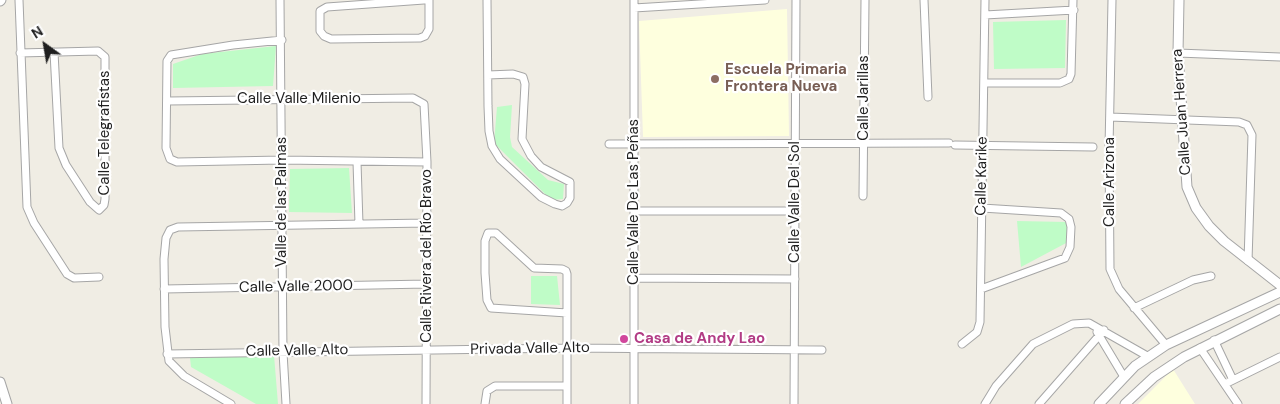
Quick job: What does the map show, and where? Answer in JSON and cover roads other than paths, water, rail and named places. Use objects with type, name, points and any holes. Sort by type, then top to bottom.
[{"type":"street","points":[[19,0],[27,207],[34,223],[67,274],[74,278],[99,277]]},
{"type":"street","name":"Valle de las Palmas","points":[[280,0],[282,40],[283,352],[286,404]]},
{"type":"street","points":[[424,0],[327,8],[320,12],[320,31],[324,36],[331,39],[420,38],[425,36],[429,28],[428,0]]},
{"type":"street","points":[[487,0],[488,75],[489,131],[495,153],[541,197],[555,204],[567,203],[570,198],[570,182],[541,167],[531,156],[522,139],[525,84],[523,77],[513,74],[488,75]]},
{"type":"street","points":[[634,4],[765,0]]},
{"type":"street","name":"Calle Valle Del Sol","points":[[794,404],[796,0]]},
{"type":"street","name":"Calle Jarillas","points":[[863,196],[865,0]]},
{"type":"street","points":[[924,0],[928,97]]},
{"type":"street","name":"Calle Karike","points":[[962,344],[974,336],[980,328],[985,0]]},
{"type":"street","points":[[984,83],[1060,83],[1069,78],[1071,74],[1073,0]]},
{"type":"street","name":"Calle Arizona","points":[[1112,0],[1110,269],[1114,281],[1134,308],[1166,345]]},
{"type":"street","name":"Calle Juan Herrera","points":[[1179,0],[1178,52],[1185,173],[1191,197],[1209,226],[1271,279],[1279,291]]},
{"type":"street","name":"Calle Valle De Las Peñas","points":[[634,4],[634,404]]},
{"type":"street","points":[[985,15],[1074,10]]},
{"type":"street","points":[[282,40],[176,52],[171,55],[167,61],[166,148],[168,156],[177,162],[282,160],[427,162]]},
{"type":"street","name":"Calle Telegrafistas","points":[[20,53],[54,52],[98,51],[104,56],[105,199],[104,205],[99,210],[90,202],[66,165],[59,148],[54,52]]},
{"type":"street","points":[[1178,52],[1280,57]]},
{"type":"street","name":"Calle Valle Milenio","points":[[168,101],[413,98],[421,100],[426,108]]},
{"type":"street","name":"Calle Rivera del Río Bravo","points":[[426,108],[426,404]]},
{"type":"street","points":[[1110,117],[1239,122],[1247,125],[1252,135],[1248,261]]},
{"type":"street","points":[[609,144],[864,143],[1093,147]]},
{"type":"street","points":[[357,162],[359,224]]},
{"type":"street","points":[[981,289],[1064,258],[1070,246],[1071,227],[1069,219],[1061,214],[982,208]]},
{"type":"street","points":[[635,211],[794,211]]},
{"type":"street","points":[[231,404],[212,394],[173,366],[167,354],[164,289],[166,238],[170,230],[178,226],[427,223]]},
{"type":"street","points":[[567,313],[491,308],[487,300],[485,236],[492,232],[496,233],[534,268],[562,269],[567,274],[568,348],[567,404]]},
{"type":"street","points":[[1134,308],[1193,280],[1211,276]]},
{"type":"street","points":[[633,278],[795,279]]},
{"type":"street","name":"Calle Valle 2000","points":[[164,289],[427,284]]},
{"type":"street","points":[[1099,404],[1124,377],[1166,345],[1279,291]]},
{"type":"street","points":[[1259,301],[1266,316]]},
{"type":"street","points":[[1125,404],[1154,377],[1200,348],[1280,309]]},
{"type":"street","points":[[985,404],[996,386],[1039,340],[1079,323],[1089,324],[1101,333],[1124,377]]},
{"type":"street","points":[[1101,333],[1148,357]]},
{"type":"street","points":[[1039,404],[1101,333]]},
{"type":"street","points":[[1214,340],[1233,380]]},
{"type":"street","points":[[634,348],[822,350]]},
{"type":"street","name":"Privada Valle Alto","points":[[426,350],[634,348]]},
{"type":"street","points":[[1200,348],[1238,404]]},
{"type":"street","name":"Calle Valle Alto","points":[[167,354],[426,350]]},
{"type":"street","points":[[1225,384],[1280,357]]},
{"type":"street","points":[[0,382],[8,404]]},
{"type":"street","points":[[485,404],[485,394],[496,386],[566,386]]},
{"type":"place","name":"Escuela Primaria Frontera Nueva","points":[[715,79]]},
{"type":"place","name":"Casa de Andy Lao","points":[[624,339]]}]
